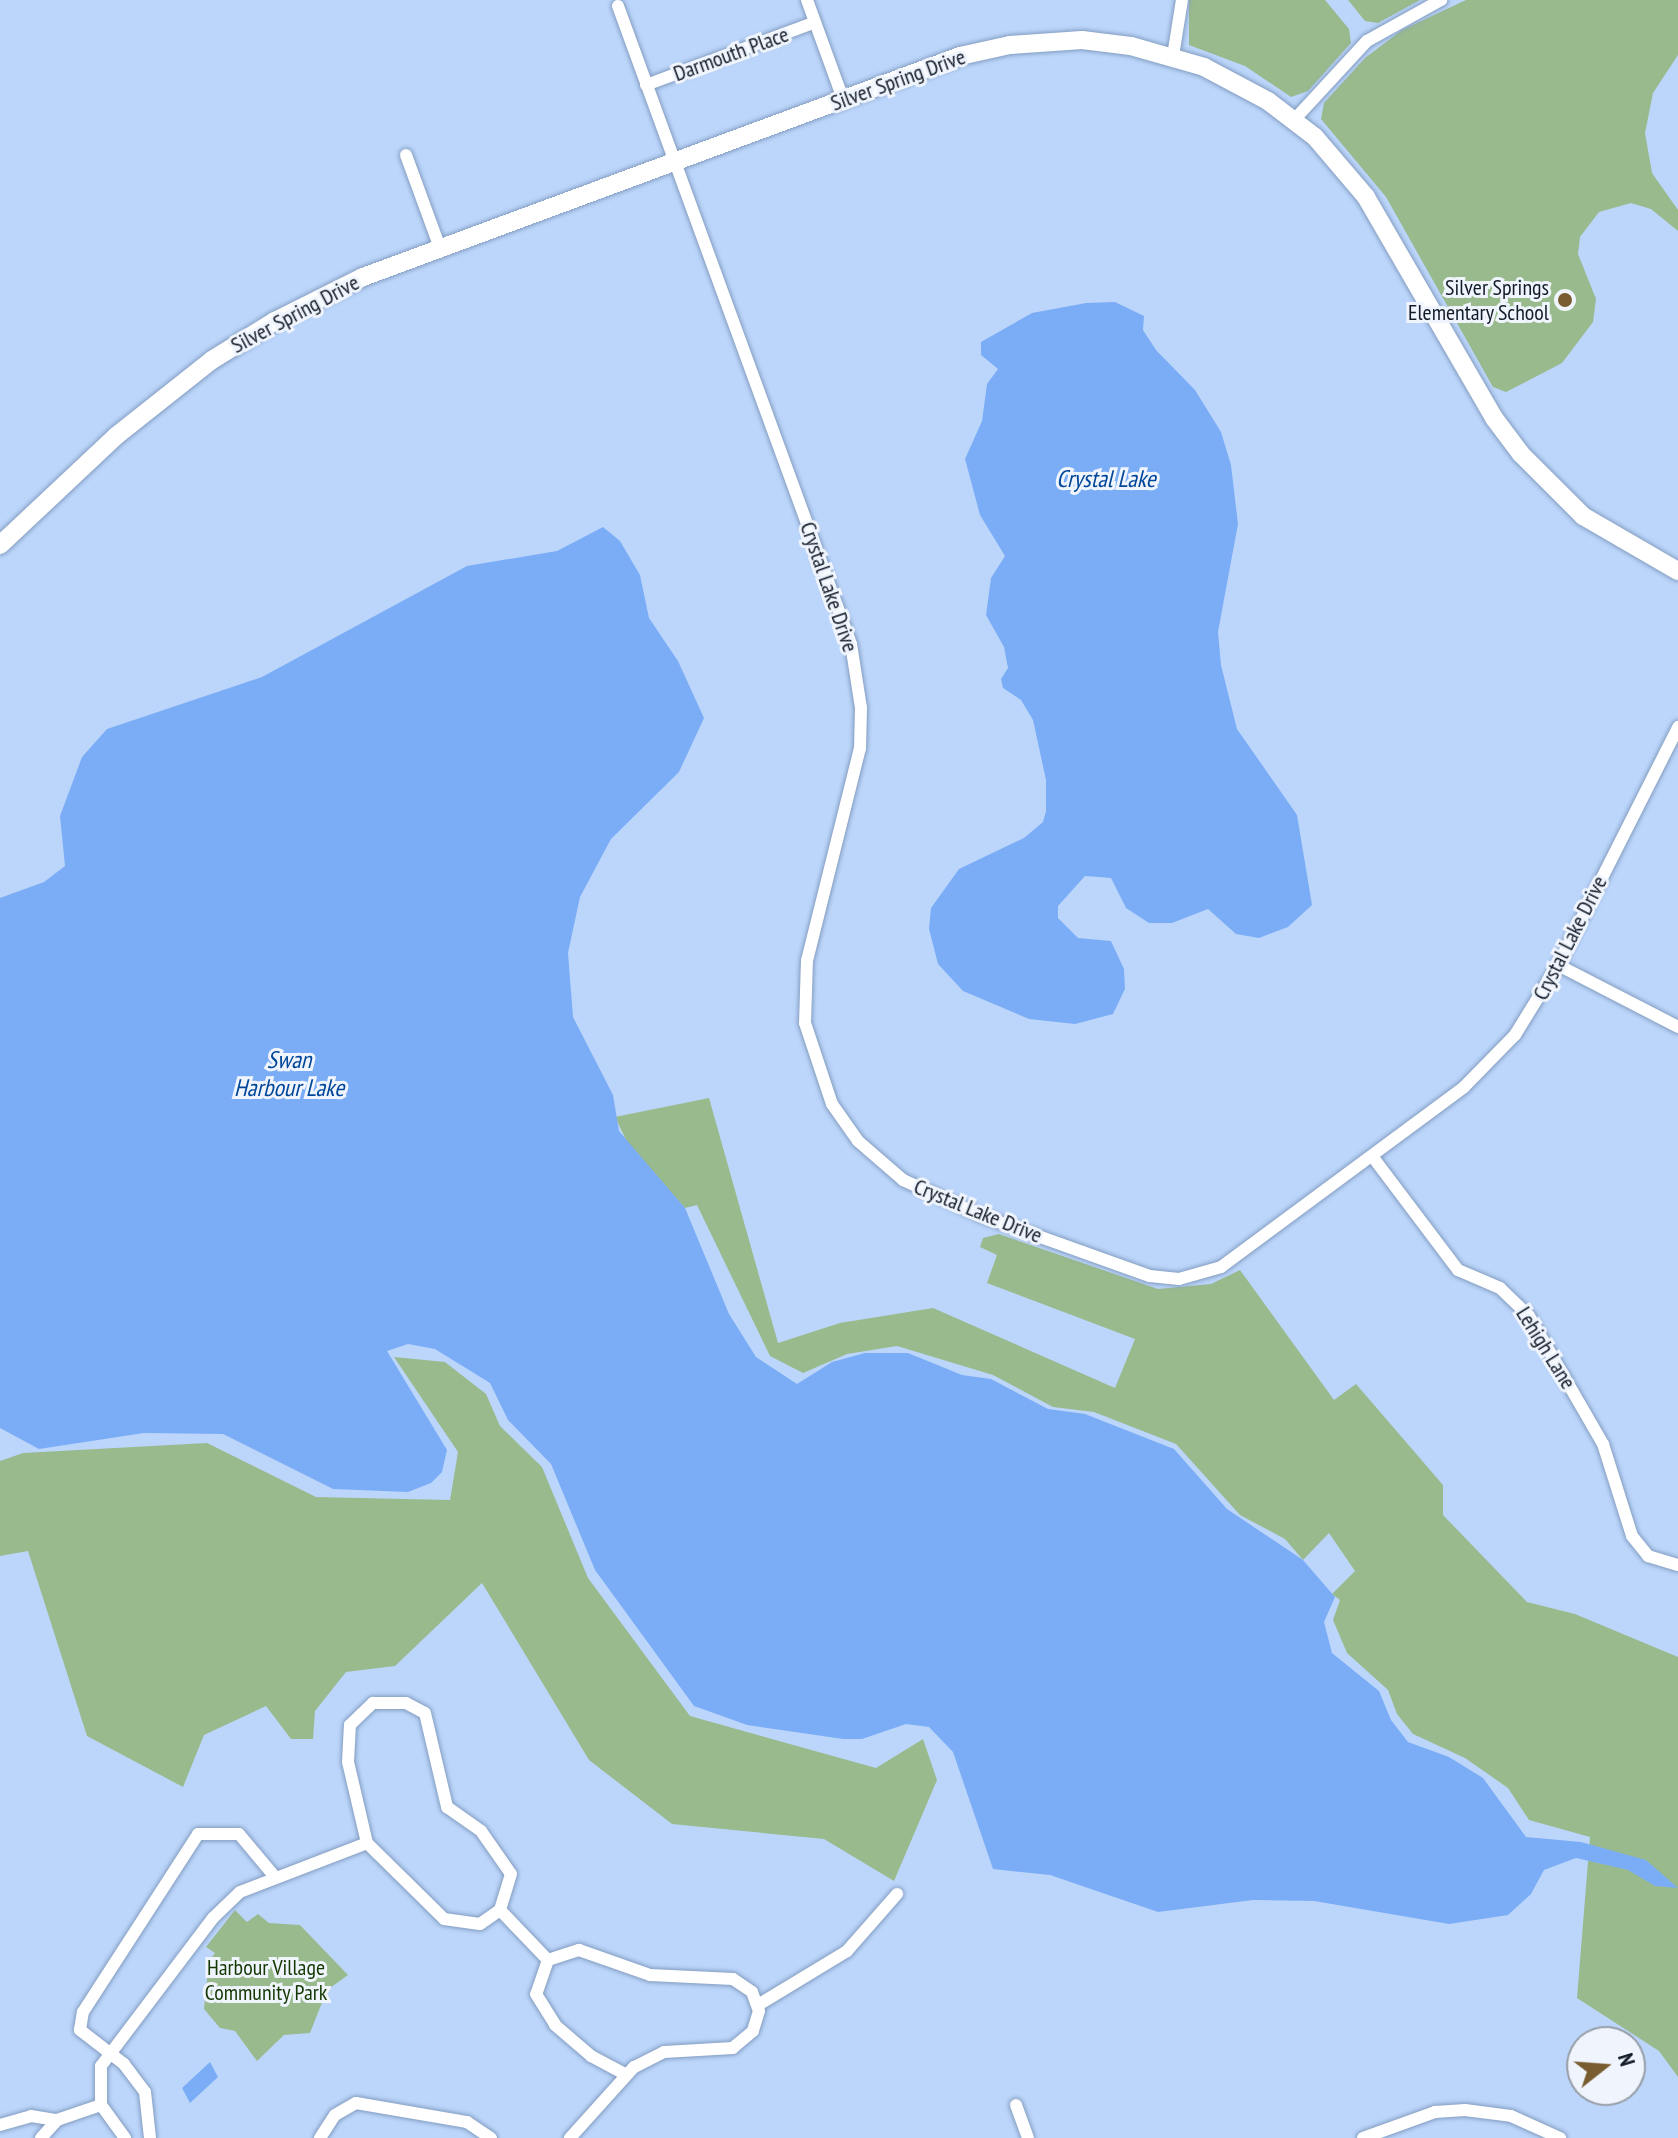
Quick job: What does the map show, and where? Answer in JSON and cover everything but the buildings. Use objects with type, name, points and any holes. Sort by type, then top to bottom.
[{"type":"street","points":[[807,0],[843,99]]},
{"type":"street","points":[[1173,56],[1182,0]]},
{"type":"street","points":[[1294,120],[1367,41],[1441,0]]},
{"type":"street","name":"Crystal Lake Drive","points":[[618,6],[839,609],[857,673],[861,708],[856,771],[807,960],[803,998],[816,1068],[842,1120],[881,1164],[930,1196],[1167,1279],[1221,1267],[1372,1156],[1496,1057],[1558,965],[1678,727]]},
{"type":"street","name":"Darmouth Place","points":[[646,85],[815,22]]},
{"type":"street","name":"Silver Spring Drive","points":[[0,545],[116,436],[212,360],[305,305],[440,248],[960,56],[1010,45],[1094,41],[1173,56],[1238,83],[1294,120],[1366,197],[1494,418],[1521,454],[1583,516],[1678,571]]},
{"type":"street","points":[[406,155],[440,248]]},
{"type":"street","points":[[1558,965],[1678,1027]]},
{"type":"street","name":"Lehigh Lane","points":[[1372,1156],[1458,1270],[1500,1288],[1529,1316],[1603,1444],[1632,1536],[1648,1556],[1678,1565]]},
{"type":"street","points":[[373,1703],[406,1703],[425,1713],[447,1807],[481,1831],[511,1874],[509,1895],[500,1910],[480,1924],[444,1919],[367,1843],[348,1762],[350,1725],[373,1703]]},
{"type":"street","points":[[150,2138],[145,2092],[110,2052],[80,2030],[83,2012],[198,1834],[239,1834],[275,1877]]},
{"type":"street","points":[[125,2138],[101,2105],[101,2066],[213,1918],[240,1892],[367,1843]]},
{"type":"street","points":[[758,2005],[847,1951],[897,1894]]},
{"type":"street","points":[[500,1910],[548,1960]]},
{"type":"street","points":[[548,1960],[579,1950],[650,1975],[733,1979],[752,1992],[758,2005],[753,2031],[741,2045],[664,2052],[625,2074],[604,2105],[570,2138]]},
{"type":"street","points":[[548,1960],[536,1994],[555,2025],[591,2056],[625,2074]]},
{"type":"street","points":[[320,2138],[335,2115],[356,2103],[467,2122],[491,2138]]},
{"type":"street","points":[[0,2125],[31,2116],[57,2120],[101,2105]]},
{"type":"street","points":[[1016,2105],[1028,2138]]},
{"type":"street","points":[[1363,2138],[1435,2112],[1465,2110],[1511,2116],[1560,2138]]},
{"type":"street","points":[[41,2138],[57,2120]]},
{"type":"green space","points":[[1189,0],[1325,0],[1349,29],[1351,43],[1308,91],[1291,97],[1245,66],[1189,45]]},
{"type":"green space","points":[[1348,0],[1420,0],[1378,23],[1365,21]]},
{"type":"green space","name":"Silver Springs Elementary School","points":[[1466,0],[1678,0],[1678,55],[1653,93],[1645,133],[1652,173],[1678,210],[1678,231],[1651,209],[1631,203],[1599,212],[1580,237],[1578,254],[1596,299],[1593,322],[1562,363],[1506,392],[1493,387],[1386,197],[1321,119],[1324,103],[1365,58],[1402,30]]},
{"type":"green space","points":[[709,1098],[778,1343],[840,1323],[933,1308],[1115,1388],[1135,1339],[987,1283],[997,1255],[980,1247],[983,1238],[999,1234],[1158,1289],[1211,1284],[1240,1270],[1334,1400],[1356,1384],[1443,1485],[1443,1515],[1527,1602],[1575,1614],[1678,1657],[1678,2077],[1659,2051],[1646,2043],[1646,2026],[1620,2026],[1577,1998],[1590,1837],[1529,1820],[1508,1788],[1465,1758],[1413,1734],[1397,1714],[1388,1690],[1347,1653],[1333,1620],[1340,1600],[1332,1594],[1355,1571],[1329,1533],[1303,1560],[1285,1539],[1240,1515],[1176,1444],[1094,1412],[1053,1407],[993,1375],[897,1346],[847,1354],[803,1373],[770,1356],[697,1205],[685,1208],[629,1146],[615,1117]]},
{"type":"green space","points":[[394,1357],[445,1362],[486,1394],[500,1426],[542,1467],[588,1578],[690,1716],[876,1768],[923,1739],[937,1780],[894,1881],[824,1839],[672,1824],[589,1760],[482,1583],[395,1666],[346,1672],[315,1711],[313,1739],[291,1739],[266,1706],[204,1735],[183,1787],[87,1736],[28,1551],[0,1556],[0,1461],[23,1453],[207,1443],[316,1497],[450,1500],[458,1452]]},
{"type":"green space","name":"Harbour Village Community Park","points":[[235,1910],[247,1922],[258,1914],[269,1923],[300,1925],[348,1975],[327,1990],[310,2033],[284,2035],[257,2061],[235,2031],[220,2028],[204,2009],[209,1961],[215,1953],[206,1947]]},
{"type":"water","name":"Crystal Lake","points":[[1115,302],[1144,316],[1143,330],[1156,350],[1195,390],[1221,432],[1231,465],[1238,524],[1218,632],[1221,665],[1237,729],[1297,815],[1312,905],[1288,927],[1259,938],[1236,934],[1208,909],[1172,923],[1149,923],[1126,908],[1111,878],[1085,876],[1058,906],[1058,918],[1078,938],[1111,941],[1124,969],[1125,989],[1113,1014],[1075,1024],[1029,1019],[963,991],[938,964],[929,929],[931,908],[959,869],[1024,838],[1043,822],[1046,811],[1046,780],[1033,720],[1021,700],[1003,688],[1001,679],[1008,668],[1004,647],[986,615],[991,578],[1005,556],[980,515],[965,459],[982,421],[987,384],[998,369],[981,355],[981,342],[1032,313],[1086,303]]},
{"type":"water","name":"Swan Harbour Lake","points":[[603,527],[620,541],[640,575],[649,618],[678,661],[704,718],[679,772],[611,839],[580,897],[568,953],[573,1017],[613,1095],[619,1131],[685,1208],[729,1314],[756,1357],[797,1384],[832,1362],[865,1353],[908,1353],[962,1375],[991,1379],[1048,1409],[1085,1414],[1174,1449],[1227,1509],[1303,1560],[1335,1597],[1324,1622],[1332,1653],[1379,1691],[1391,1720],[1408,1742],[1449,1757],[1483,1778],[1526,1837],[1581,1842],[1646,1860],[1678,1888],[1655,1886],[1628,1870],[1576,1858],[1544,1870],[1531,1894],[1508,1915],[1449,1924],[1314,1901],[1253,1900],[1158,1912],[1050,1875],[993,1869],[953,1752],[929,1727],[906,1724],[862,1739],[843,1739],[747,1725],[694,1706],[595,1570],[551,1464],[508,1420],[490,1383],[435,1349],[408,1344],[387,1351],[447,1450],[442,1472],[431,1483],[408,1492],[333,1489],[223,1434],[144,1433],[39,1449],[0,1428],[0,898],[44,882],[65,866],[60,816],[82,757],[107,729],[262,677],[467,566],[557,551]]},
{"type":"water","points":[[210,2062],[218,2077],[190,2103],[182,2088]]},
{"type":"place","name":"Silver Springs Elementary School","points":[[1565,300]]}]
